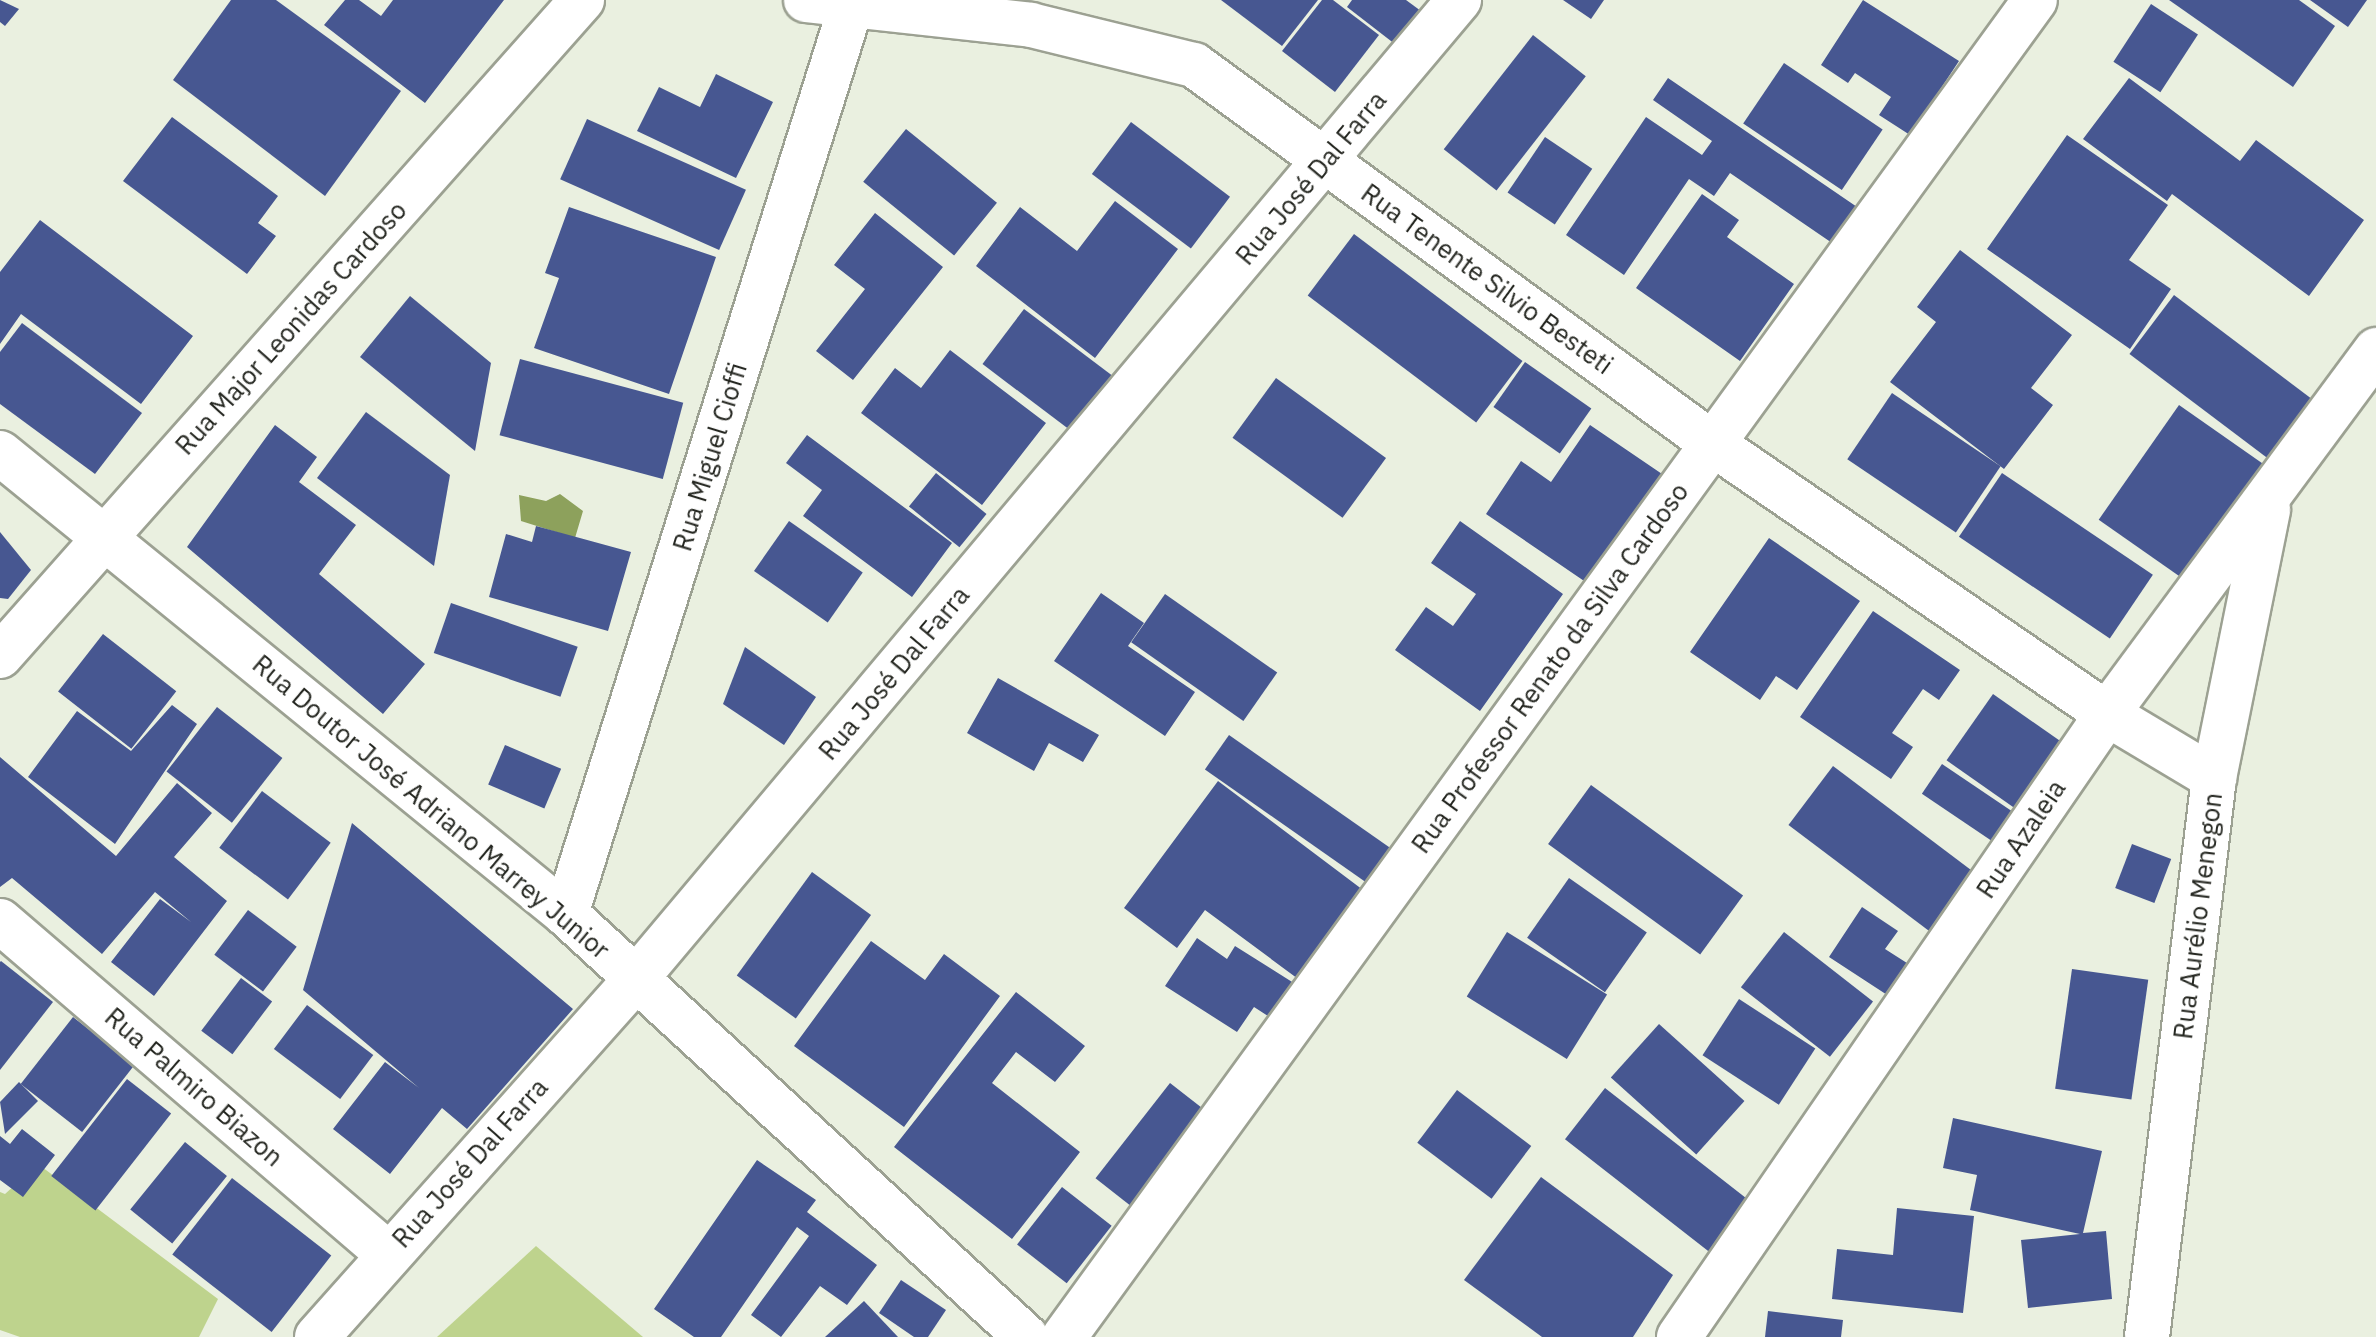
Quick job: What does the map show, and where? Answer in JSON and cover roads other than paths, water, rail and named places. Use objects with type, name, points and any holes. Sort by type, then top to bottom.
[{"type":"street","name":"Rua Major Leonidas Cardoso","points":[[0,656],[582,0]]},
{"type":"street","name":"Rua Tenente Silvio Besteti","points":[[806,0],[853,2],[1031,25],[1194,65],[1713,444],[2107,714],[2214,778]]},
{"type":"street","name":"Rua José Dal Farra","points":[[317,1337],[634,981],[1326,162],[1459,0]]},
{"type":"street","name":"Rua Professor Renato da Silva Cardoso","points":[[1064,1337],[2035,0]]},
{"type":"street","name":"Rua Miguel Cioffi","points":[[566,914],[853,2]]},
{"type":"street","name":"Rua Azaleia","points":[[1679,1337],[2107,714],[2270,499],[2376,350]]},
{"type":"street","name":"Rua Doutor José Adriano Marrey Junior","points":[[0,453],[566,914],[634,981],[1026,1337]]},
{"type":"street","name":"Rua Aurélio Menegon","points":[[2147,1337],[2214,778],[2270,499]]},
{"type":"street","name":"Rua Palmiro Biazon","points":[[0,921],[388,1254]]}]
